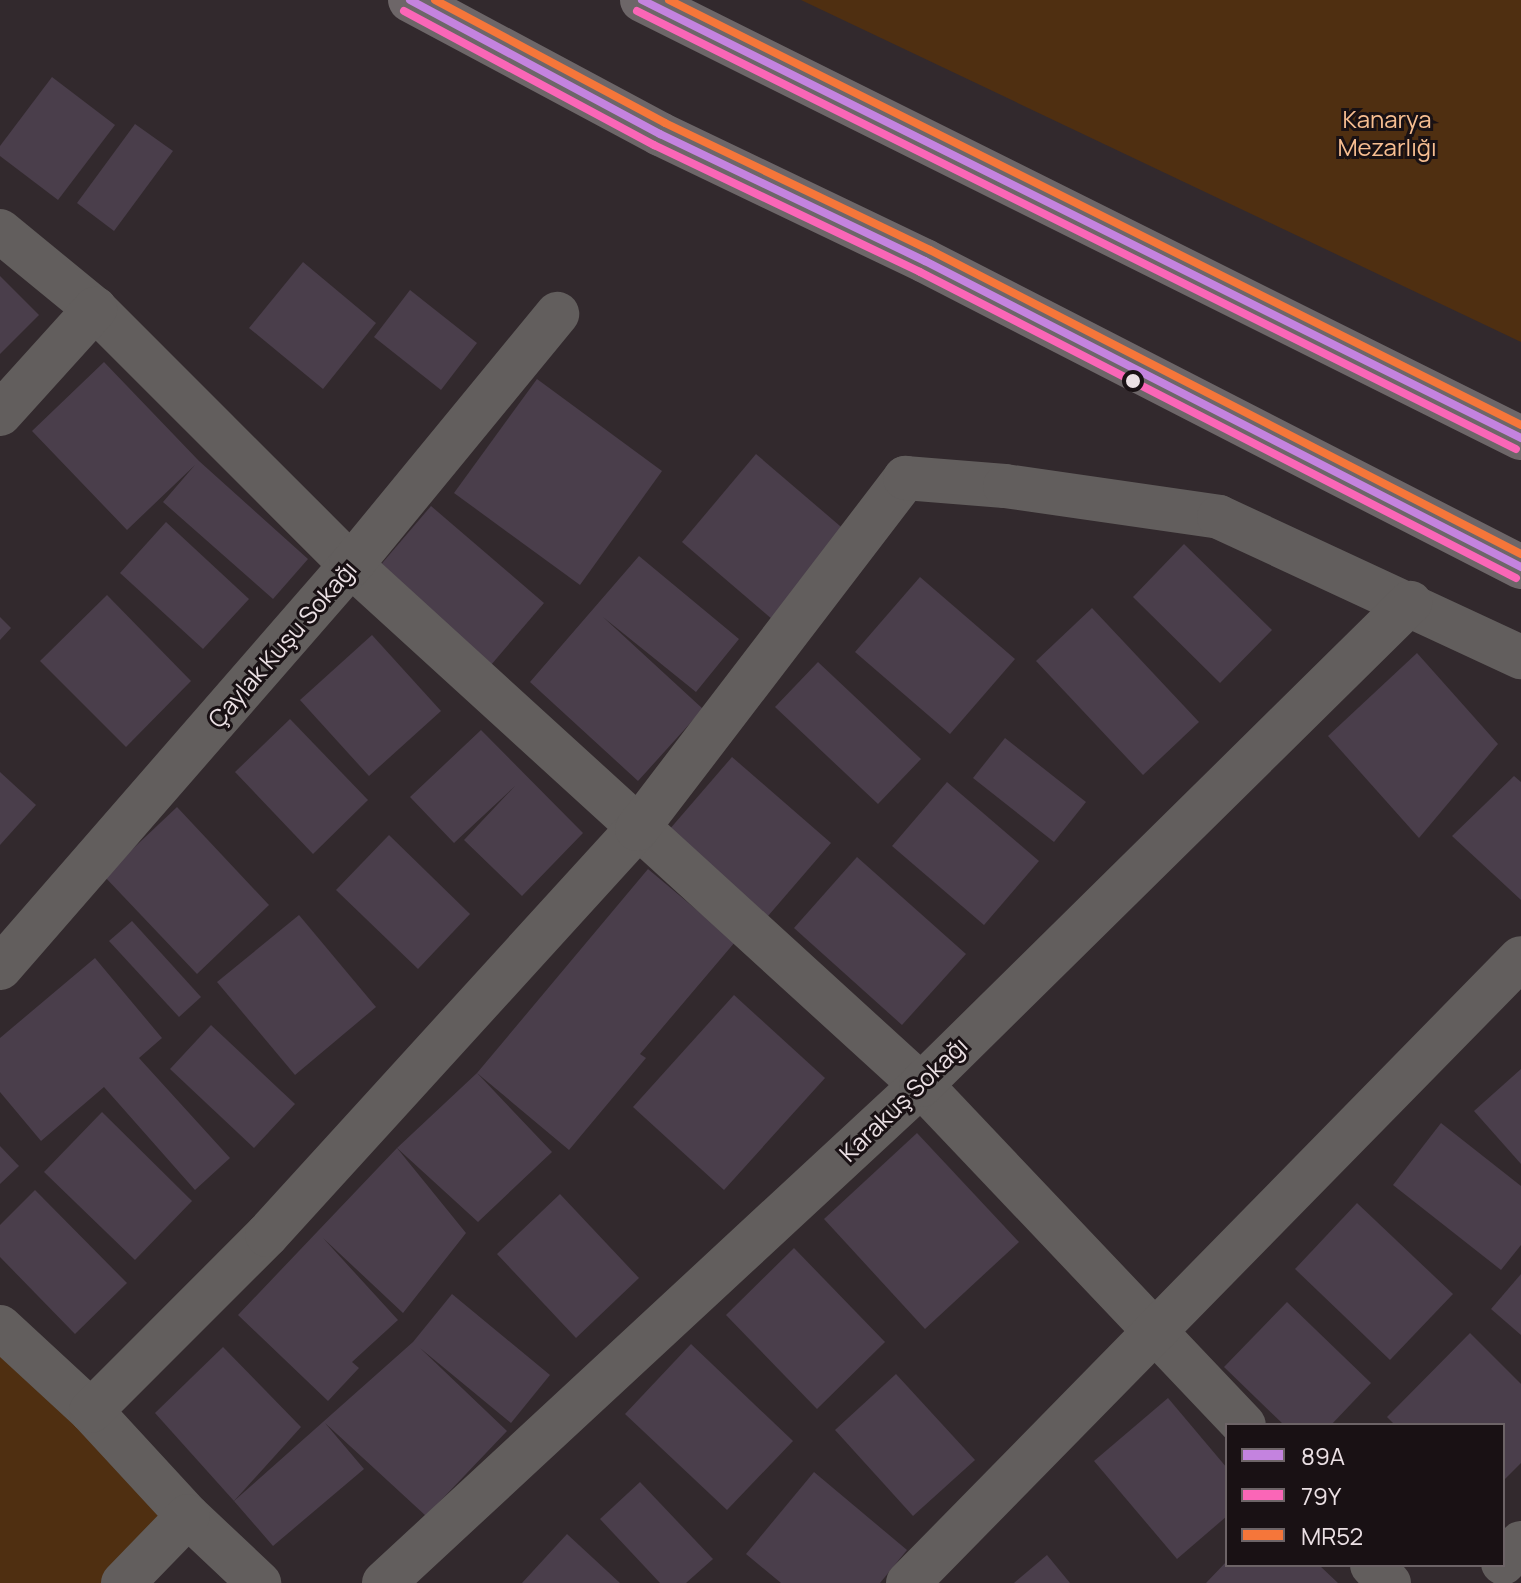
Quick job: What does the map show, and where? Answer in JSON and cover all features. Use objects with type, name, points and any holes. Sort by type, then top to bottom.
[{"type":"main road","points":[[410,0],[660,134],[925,261],[1521,567]]},
{"type":"main road","points":[[642,0],[1521,438]]},
{"type":"street","points":[[0,231],[95,309],[351,565],[921,1085],[1242,1423]]},
{"type":"street","points":[[0,414],[95,309]]},
{"type":"street","name":"Çaylak Kuşu Sokağı","points":[[0,968],[351,565],[557,314]]},
{"type":"street","points":[[91,1411],[267,1235],[637,829],[905,478],[1005,486],[1219,517],[1521,657]]},
{"type":"street","name":"Karakuş Sokağı","points":[[384,1583],[921,1085],[1410,603]]},
{"type":"street","points":[[908,1583],[1521,958]]},
{"type":"street","points":[[0,1327],[91,1411],[188,1516],[259,1583]]},
{"type":"street","points":[[123,1583],[188,1516]]},
{"type":"street","points":[[1505,1561],[1521,1543]]},
{"type":"street","points":[[1374,1567],[1389,1583]]},
{"type":"street","points":[[1485,1583],[1499,1567]]},
{"type":"green space","name":"Kanarya Mezarlığı","points":[[801,0],[1521,0],[1521,342]]},
{"type":"green space","points":[[0,1348],[173,1515],[107,1583],[0,1583]]},
{"type":"building","points":[[52,77],[115,125],[58,200],[0,156],[0,146]]},
{"type":"building","points":[[135,124],[173,151],[114,231],[77,203]]},
{"type":"building","points":[[303,262],[376,323],[323,389],[249,328]]},
{"type":"building","points":[[0,276],[39,315],[0,354]]},
{"type":"building","points":[[410,290],[477,343],[441,390],[374,337]]},
{"type":"building","points":[[104,362],[199,461],[308,559],[273,599],[163,502],[195,465],[127,530],[32,431]]},
{"type":"building","points":[[537,379],[662,471],[580,585],[454,493]]},
{"type":"building","points":[[756,454],[847,532],[773,620],[682,542]]},
{"type":"building","points":[[431,506],[544,603],[491,665],[378,568]]},
{"type":"building","points":[[166,522],[249,599],[203,649],[120,573]]},
{"type":"building","points":[[1184,544],[1272,630],[1220,683],[1133,597]]},
{"type":"building","points":[[639,556],[739,639],[696,692],[603,617],[703,709],[638,781],[530,682]]},
{"type":"building","points":[[920,577],[1015,659],[950,734],[855,652]]},
{"type":"building","points":[[107,595],[191,681],[126,747],[40,661]]},
{"type":"building","points":[[1092,608],[1199,722],[1143,775],[1036,661]]},
{"type":"building","points":[[0,617],[11,628],[0,640]]},
{"type":"building","points":[[372,635],[441,711],[369,776],[300,700]]},
{"type":"building","points":[[1417,653],[1498,744],[1419,838],[1328,736]]},
{"type":"building","points":[[818,662],[921,759],[878,804],[775,707]]},
{"type":"building","points":[[290,719],[368,800],[313,854],[235,772]]},
{"type":"building","points":[[481,730],[583,833],[522,896],[464,840],[515,786],[454,843],[410,797]]},
{"type":"building","points":[[1005,738],[1086,802],[1054,842],[973,778]]},
{"type":"building","points":[[732,757],[831,843],[768,916],[669,830]]},
{"type":"building","points":[[0,772],[36,805],[0,845]]},
{"type":"building","points":[[1514,776],[1521,782],[1521,900],[1452,836]]},
{"type":"building","points":[[947,782],[1039,861],[984,925],[892,846]]},
{"type":"building","points":[[177,807],[269,905],[197,974],[104,876]]},
{"type":"building","points":[[389,835],[470,914],[418,969],[336,890]]},
{"type":"building","points":[[857,857],[966,954],[902,1025],[794,928]]},
{"type":"building","points":[[648,869],[735,942],[640,1054],[646,1058],[569,1150],[477,1073]]},
{"type":"building","points":[[299,915],[376,1007],[295,1075],[217,982]]},
{"type":"building","points":[[132,921],[201,997],[179,1017],[109,941]]},
{"type":"building","points":[[95,958],[162,1038],[139,1058],[230,1158],[195,1190],[104,1087],[41,1141],[0,1092],[0,1038]]},
{"type":"building","points":[[734,995],[825,1078],[724,1190],[633,1107]]},
{"type":"building","points":[[211,1025],[295,1104],[254,1148],[170,1069]]},
{"type":"building","points":[[1521,1069],[1521,1164],[1474,1111]]},
{"type":"building","points":[[477,1073],[552,1152],[478,1222],[397,1148]]},
{"type":"building","points":[[102,1112],[192,1201],[135,1260],[44,1172]]},
{"type":"building","points":[[1441,1123],[1521,1186],[1521,1245],[1501,1270],[1393,1185]]},
{"type":"building","points":[[917,1133],[1019,1242],[925,1329],[824,1219]]},
{"type":"building","points":[[0,1146],[19,1166],[0,1184]]},
{"type":"building","points":[[397,1148],[466,1233],[403,1313],[323,1238],[398,1320],[352,1362],[359,1368],[328,1401],[238,1315]]},
{"type":"building","points":[[35,1190],[127,1283],[75,1334],[0,1257],[0,1225]]},
{"type":"building","points":[[560,1194],[639,1278],[576,1338],[497,1254]]},
{"type":"building","points":[[1357,1203],[1453,1294],[1390,1360],[1295,1269]]},
{"type":"building","points":[[794,1248],[885,1342],[817,1409],[726,1315]]},
{"type":"building","points":[[1521,1274],[1521,1335],[1491,1309]]},
{"type":"building","points":[[452,1294],[550,1375],[511,1423],[420,1348],[507,1431],[426,1516],[325,1423],[364,1469],[273,1546],[234,1501],[413,1342]]},
{"type":"building","points":[[1287,1302],[1371,1383],[1333,1423],[1282,1423],[1224,1367]]},
{"type":"building","points":[[1470,1333],[1521,1384],[1521,1463],[1505,1479],[1505,1423],[1393,1423],[1387,1417]]},
{"type":"building","points":[[691,1344],[793,1441],[727,1510],[625,1414]]},
{"type":"building","points":[[223,1347],[301,1427],[234,1501],[155,1413]]},
{"type":"building","points":[[896,1374],[975,1460],[913,1516],[835,1430]]},
{"type":"building","points":[[1168,1398],[1225,1466],[1225,1518],[1177,1559],[1094,1461]]},
{"type":"building","points":[[814,1472],[907,1550],[880,1583],[781,1583],[746,1554]]},
{"type":"building","points":[[640,1482],[713,1559],[686,1583],[660,1583],[600,1519]]},
{"type":"building","points":[[567,1534],[620,1583],[522,1583]]},
{"type":"building","points":[[1047,1555],[1070,1583],[1014,1583]]},
{"type":"building","points":[[1225,1563],[1225,1567],[1321,1567],[1338,1583],[1206,1583]]},
{"type":"transit line","name":"89A","points":[[410,0],[660,134],[925,261],[1521,567]]},
{"type":"transit line","name":"MR52","points":[[435,0],[665,123],[930,250],[1521,554]]},
{"type":"transit line","name":"89A","points":[[642,0],[1521,438]]},
{"type":"transit line","name":"MR52","points":[[669,0],[1521,425]]},
{"type":"transit line","name":"79Y","points":[[404,11],[654,145],[920,272],[1516,578]]},
{"type":"transit line","name":"79Y","points":[[637,11],[1516,449]]}]
